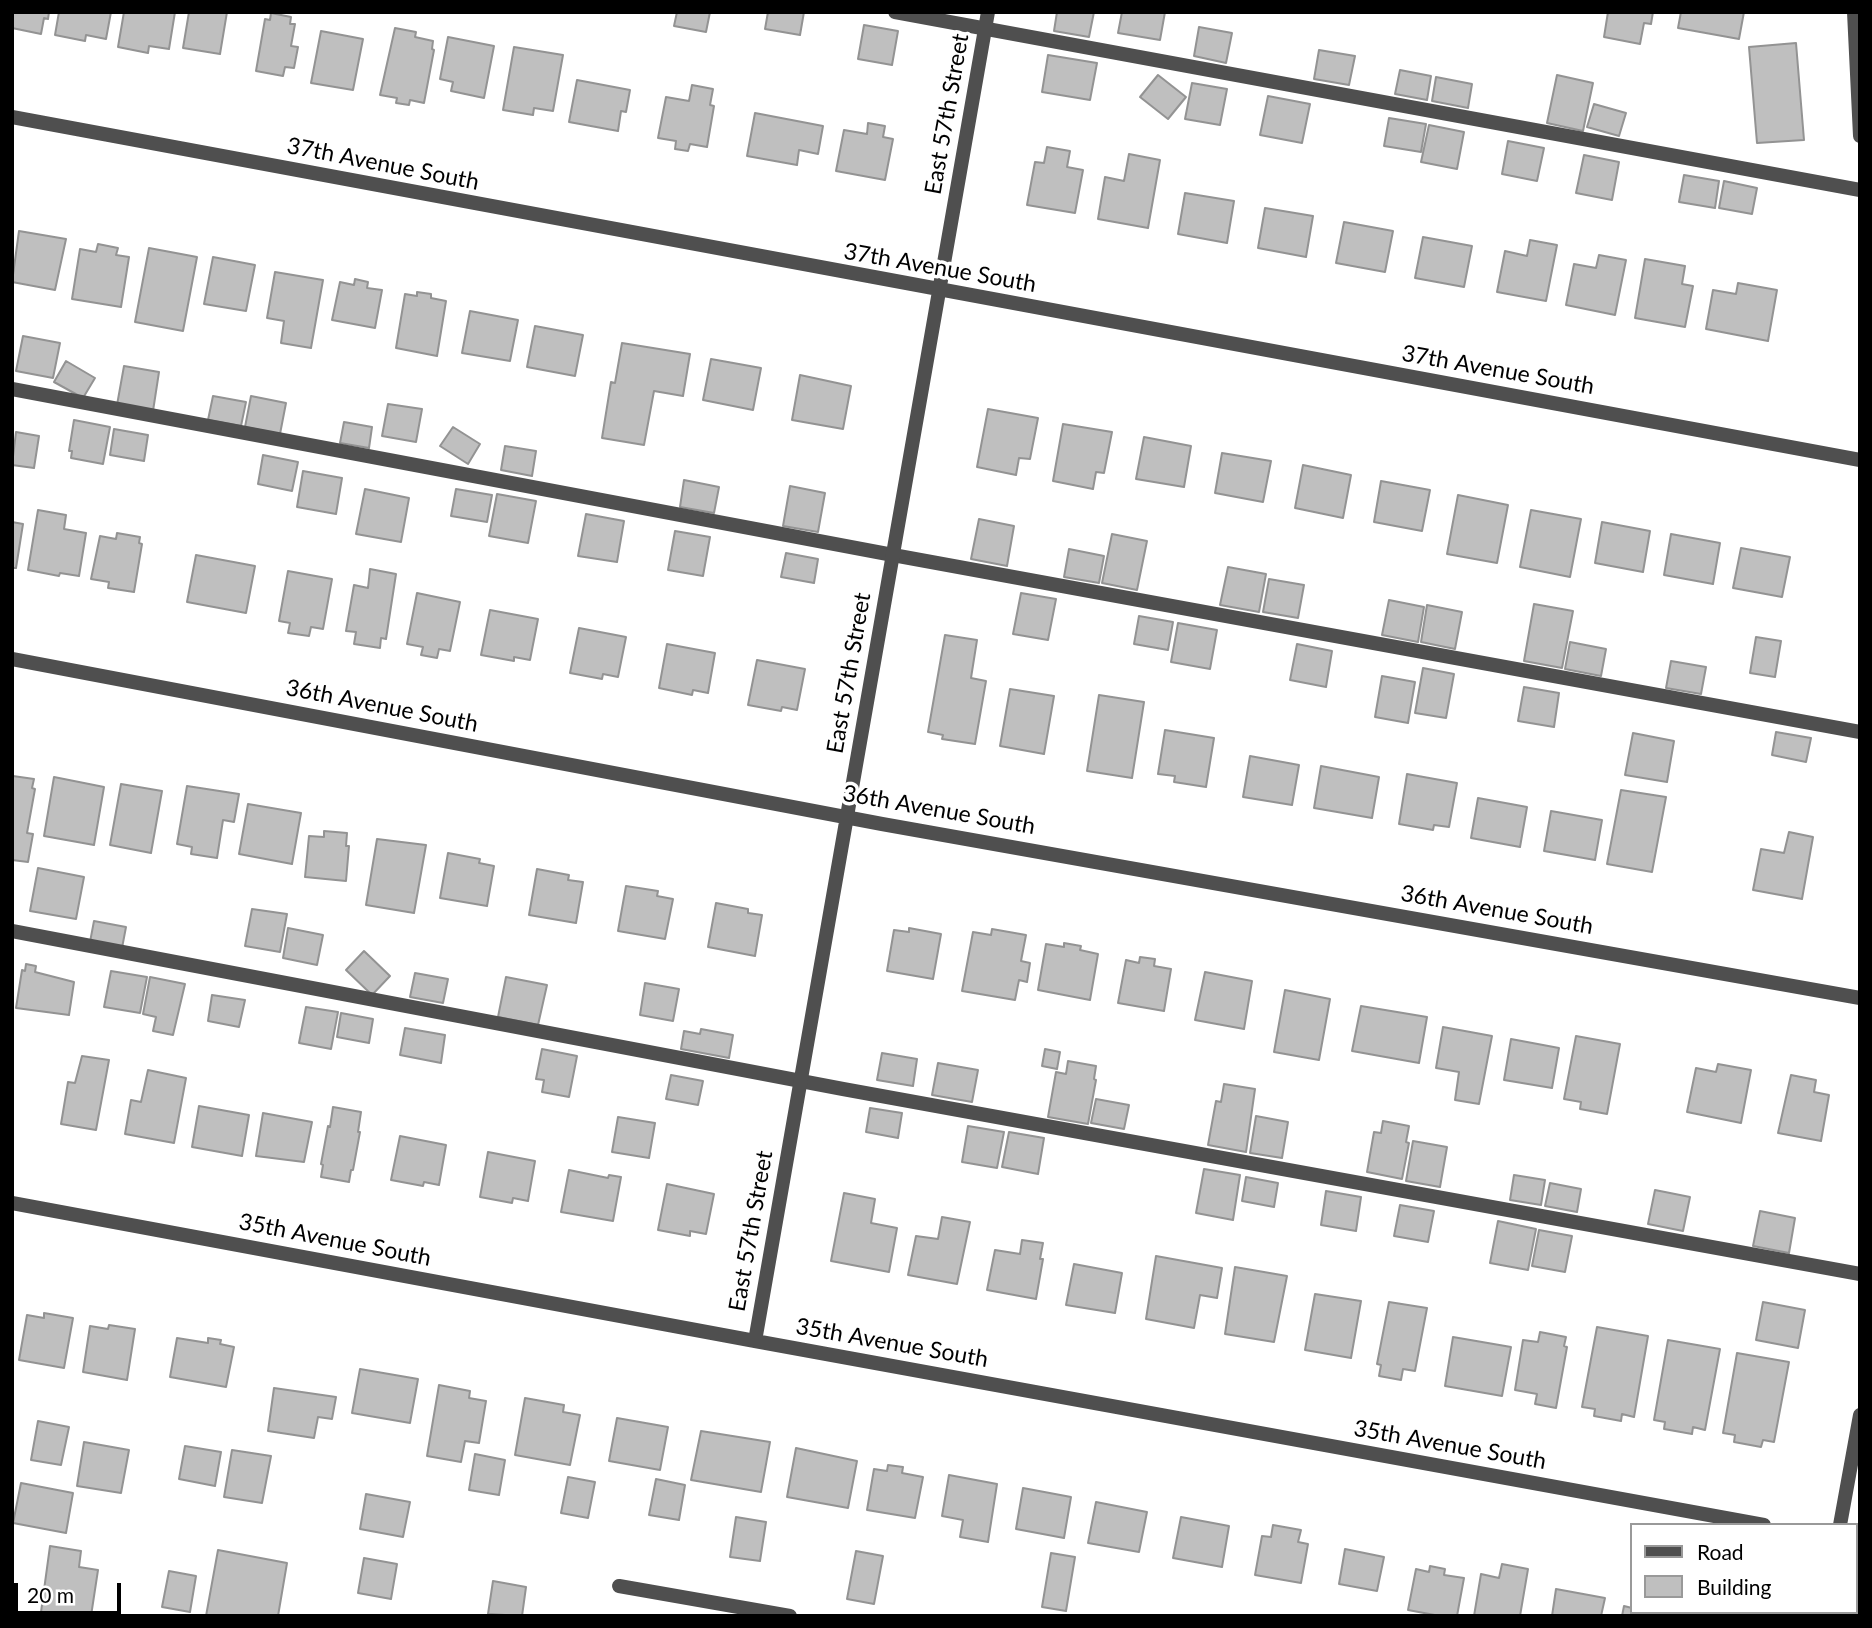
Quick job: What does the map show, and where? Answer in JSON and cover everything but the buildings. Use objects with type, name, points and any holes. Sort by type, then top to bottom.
[{"type":"street","points":[[895,12],[1860,190]]},
{"type":"street","name":"East 57th Street","points":[[755,1341],[988,12]]},
{"type":"street","points":[[1854,12],[1860,136]]},
{"type":"street","name":"37th Avenue South","points":[[12,117],[1860,460]]},
{"type":"street","points":[[12,389],[893,555],[1860,732]]},
{"type":"street","name":"36th Avenue South","points":[[12,659],[847,817],[1860,998]]},
{"type":"street","points":[[12,932],[799,1081],[1860,1274]]},
{"type":"street","name":"35th Avenue South","points":[[12,1203],[1753,1523]]},
{"type":"street","points":[[1840,1523],[1860,1415]]},
{"type":"street","points":[[620,1586],[790,1616]]}]
